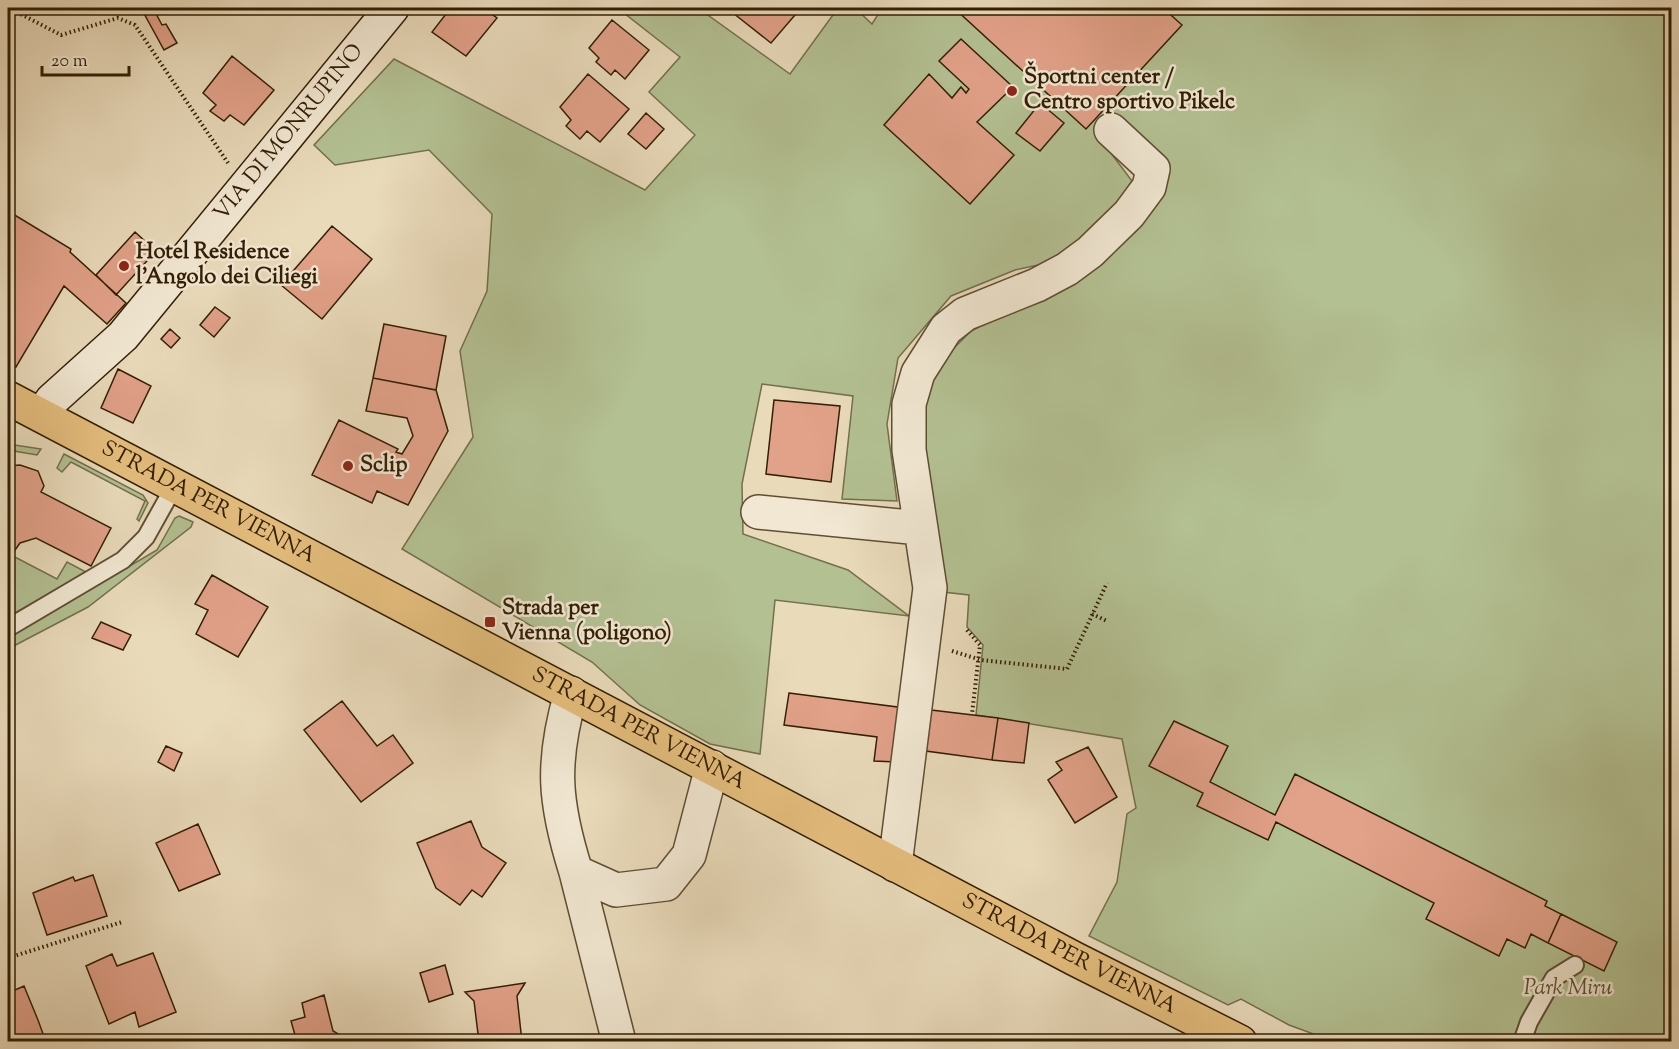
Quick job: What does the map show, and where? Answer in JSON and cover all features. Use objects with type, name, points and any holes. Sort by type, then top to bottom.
[{"type":"main road","name":"STRADA PER VIENNA","points":[[8,398],[895,865],[1240,1041]]},
{"type":"street","name":"VIA DI MONRUPINO","points":[[42,415],[52,400],[123,336],[392,8]]},
{"type":"street","points":[[895,865],[930,588],[909,450],[909,404],[918,373],[946,329],[965,314],[1037,285],[1066,269],[1129,214],[1149,187],[1153,169],[1110,130]]},
{"type":"street","points":[[758,512],[920,528]]},
{"type":"street","points":[[571,693],[559,735],[557,783],[562,829],[576,872],[619,1041]]},
{"type":"street","points":[[576,872],[616,890],[666,884],[689,855],[712,767]]},
{"type":"lane","points":[[8,628],[123,560],[135,550],[175,485]]},
{"type":"lane","points":[[1522,1041],[1529,1022],[1554,978],[1575,965]]},
{"type":"path","points":[[9,8],[60,35],[118,18],[135,25],[245,188]]},
{"type":"path","points":[[978,659],[1067,669],[1107,583]]},
{"type":"path","points":[[1092,614],[1107,621]]},
{"type":"path","points":[[967,630],[980,645],[972,714]]},
{"type":"path","points":[[8,958],[122,922]]},
{"type":"green space","name":"Park Miru","points":[[627,8],[698,8],[790,74],[838,8],[855,8],[872,24],[882,8],[1671,8],[1671,1041],[1320,1041],[1319,1036],[1289,1025],[1241,999],[1228,1005],[1089,936],[1117,882],[1127,814],[1136,808],[1122,739],[976,715],[983,645],[967,627],[969,595],[943,592],[925,446],[926,397],[940,362],[971,331],[1085,273],[1161,158],[1098,136],[1132,181],[1104,224],[1057,261],[1015,270],[951,296],[898,358],[887,424],[897,501],[842,499],[853,396],[762,384],[742,484],[743,534],[848,570],[909,616],[775,600],[760,754],[710,744],[640,705],[592,662],[402,549],[473,437],[460,351],[487,291],[492,214],[429,150],[335,165],[314,145],[394,59],[645,190],[695,135],[649,92],[680,57],[624,13]]},
{"type":"green space","points":[[8,444],[41,449],[37,455],[8,450]]},
{"type":"green space","points":[[64,454],[143,495],[148,503],[139,521],[137,519],[145,501],[71,462],[62,472],[57,468]]},
{"type":"green space","points":[[179,516],[193,522],[191,527],[88,607],[8,649],[8,638],[157,550],[175,518]]},
{"type":"green space","points":[[11,555],[57,579],[67,562],[86,572],[8,617],[8,560]]},
{"type":"building","points":[[141,8],[153,8],[162,25],[166,24],[177,43],[164,50]]},
{"type":"building","points":[[441,8],[483,8],[497,18],[466,56],[432,32],[446,14]]},
{"type":"building","points":[[738,8],[801,8],[771,43],[733,13]]},
{"type":"building","points":[[954,8],[1163,8],[1182,25],[1086,129]]},
{"type":"building","points":[[612,20],[649,50],[625,79],[615,70],[611,75],[596,62],[599,58],[589,48]]},
{"type":"building","points":[[961,39],[1013,87],[977,122],[1014,155],[970,204],[884,125],[929,74],[952,98],[961,87],[966,93],[969,89],[939,61]]},
{"type":"building","points":[[232,56],[274,90],[244,125],[230,115],[224,121],[210,111],[216,105],[203,93]]},
{"type":"building","points":[[588,74],[629,109],[600,142],[587,131],[580,139],[566,126],[571,120],[560,107]]},
{"type":"building","points":[[1040,103],[1064,123],[1040,151],[1016,133]]},
{"type":"building","points":[[646,113],[664,129],[646,149],[628,134]]},
{"type":"building","points":[[8,211],[71,249],[70,252],[126,303],[107,324],[64,286],[16,367],[8,362],[8,259],[10,255],[8,253]]},
{"type":"building","points":[[332,226],[372,259],[322,319],[281,285]]},
{"type":"building","name":"Hotel Residence l'Angolo dei Ciliegi","points":[[135,232],[156,251],[116,295],[96,275]]},
{"type":"building","points":[[215,307],[230,318],[214,337],[200,325]]},
{"type":"building","points":[[384,324],[446,336],[436,390],[373,378]]},
{"type":"building","points":[[170,329],[180,338],[171,348],[161,339]]},
{"type":"building","points":[[118,369],[151,386],[133,423],[101,408]]},
{"type":"building","points":[[373,378],[436,390],[448,431],[408,505],[377,491],[372,503],[312,475],[339,420],[398,449],[396,452],[402,454],[413,436],[407,418],[366,411]]},
{"type":"building","points":[[774,400],[840,406],[831,482],[766,474]]},
{"type":"building","points":[[20,465],[38,471],[44,486],[41,492],[111,528],[91,566],[36,538],[20,543],[8,560],[8,466]]},
{"type":"building","points":[[212,575],[268,607],[238,657],[196,634],[208,610],[195,604]]},
{"type":"building","points":[[101,622],[131,635],[123,650],[92,638]]},
{"type":"building","points":[[789,693],[905,708],[897,762],[874,761],[877,737],[784,725]]},
{"type":"building","points":[[342,701],[377,746],[393,735],[413,763],[361,802],[304,730]]},
{"type":"building","points":[[931,710],[998,718],[992,760],[926,751]]},
{"type":"building","points":[[998,718],[1029,723],[1024,763],[992,760]]},
{"type":"building","points":[[1174,721],[1228,746],[1210,782],[1275,815],[1295,774],[1547,901],[1545,906],[1561,914],[1548,943],[1531,934],[1525,948],[1507,939],[1499,956],[1426,919],[1434,903],[1276,822],[1268,840],[1197,806],[1203,793],[1149,766]]},
{"type":"building","points":[[166,746],[182,753],[174,771],[158,762]]},
{"type":"building","points":[[1088,747],[1117,797],[1075,823],[1048,780],[1062,770],[1056,762]]},
{"type":"building","points":[[471,821],[482,847],[506,863],[482,897],[472,890],[460,905],[436,888],[417,843]]},
{"type":"building","points":[[198,824],[220,874],[179,891],[156,843]]},
{"type":"building","points":[[93,875],[107,916],[47,935],[33,893],[73,877],[75,881]]},
{"type":"building","points":[[1561,914],[1617,942],[1604,971],[1548,943]]},
{"type":"building","points":[[153,953],[176,1012],[139,1027],[135,1012],[109,1024],[86,966],[112,954],[117,966]]},
{"type":"building","points":[[445,965],[453,994],[429,1002],[420,973]]},
{"type":"building","points":[[525,983],[517,996],[522,1042],[479,1042],[474,1001],[465,992]]},
{"type":"building","points":[[24,986],[46,1042],[13,1042],[8,1032],[8,993]]},
{"type":"building","points":[[324,995],[333,1031],[352,1042],[297,1042],[291,1021],[305,1017],[302,1003]]},
{"type":"place","name":"Športni center / Centro sportivo Pikelc","points":[[1012,91]]},
{"type":"place","name":"Hotel Residence l'Angolo dei Ciliegi","points":[[124,266]]},
{"type":"place","name":"Sclip","points":[[348,466]]},
{"type":"place","name":"Strada per Vienna (poligono)","points":[[490,622]]}]
